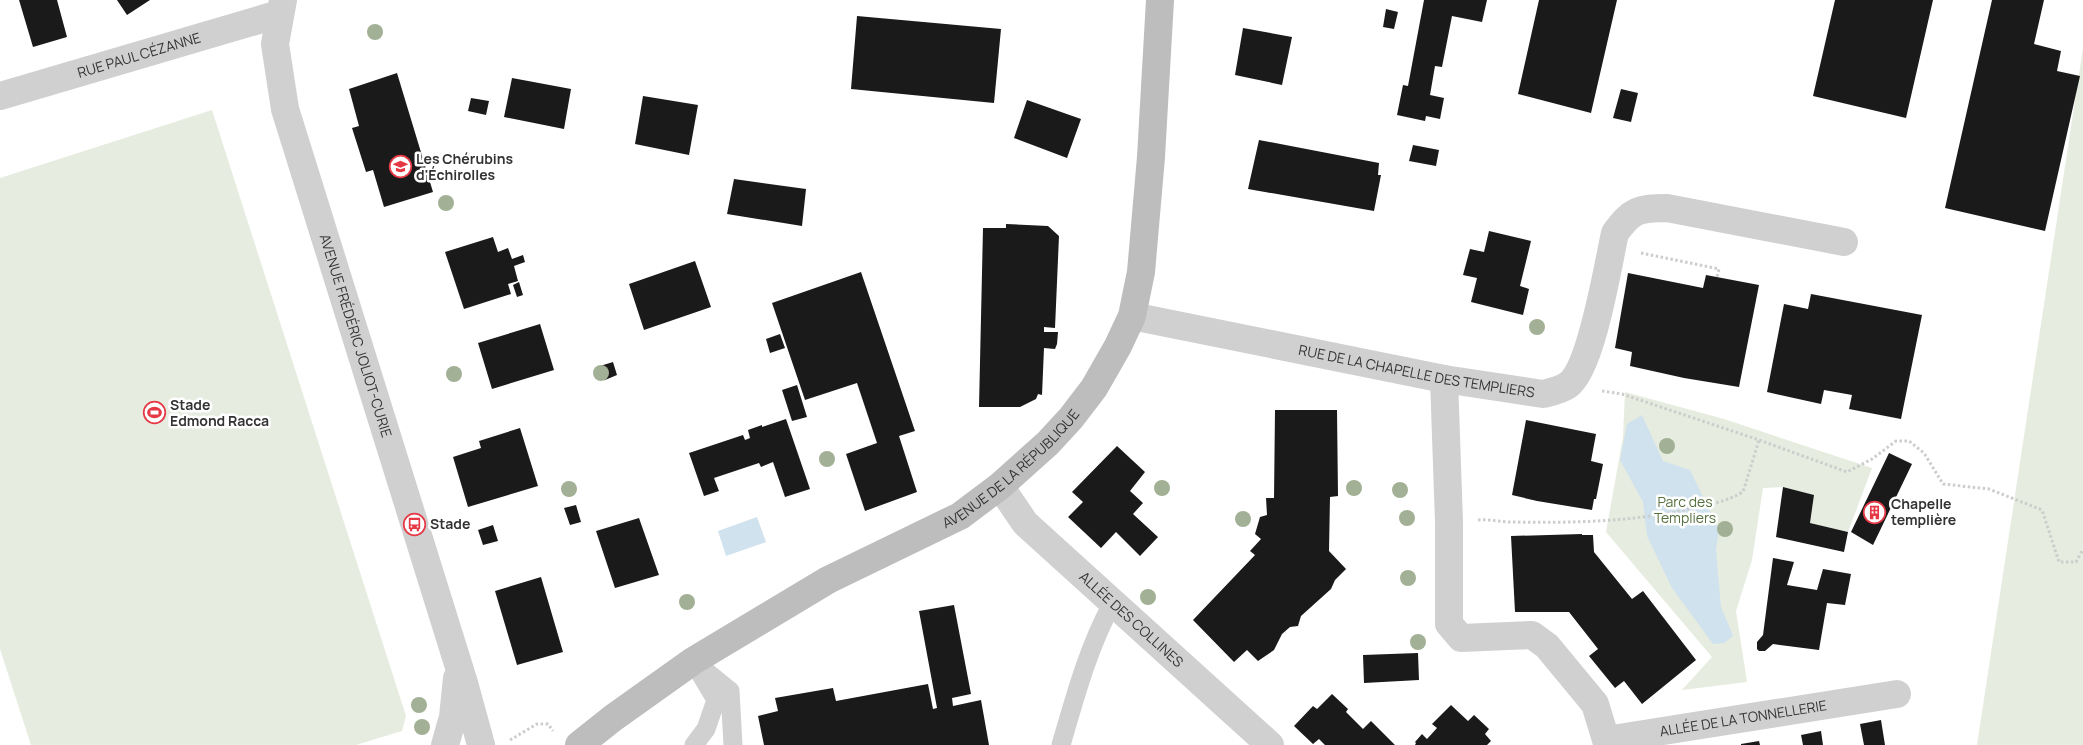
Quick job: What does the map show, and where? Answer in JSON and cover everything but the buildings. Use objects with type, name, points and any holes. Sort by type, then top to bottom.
[{"type":"street","name":"AVENUE DE LA RÉPUBLIQUE","points":[[568,742],[613,718],[694,661],[828,580],[960,516],[1000,486],[1048,443],[1071,418],[1094,388],[1118,346],[1132,316],[1141,272],[1151,157],[1160,0]]},
{"type":"street","name":"RUE PAUL CÉZANNE","points":[[0,96],[281,7]]},
{"type":"street","name":"AVENUE FRÉDÉRIC JOLIOT-CURIE","points":[[281,7],[275,44],[285,109],[481,745]]},
{"type":"street","points":[[1569,385],[1580,370],[1589,346],[1615,233],[1625,219],[1638,210],[1666,208],[1844,242]]},
{"type":"street","name":"RUE DE LA CHAPELLE DES TEMPLIERS","points":[[1132,316],[1444,379],[1543,394],[1557,391],[1569,385]]},
{"type":"street","name":"ALLÉE DE LA TONNELLERIE","points":[[1444,379],[1449,522],[1449,624],[1461,638],[1532,635],[1547,646],[1594,704],[1606,740],[1897,694]]},
{"type":"street","name":"ALLÉE DES COLLINES","points":[[1000,486],[1025,524],[1270,745]]},
{"type":"street","name":"AVENUE FRÉDÉRIC JOLIOT-CURIE","points":[[445,745],[453,717],[458,667]]},
{"type":"lane","points":[[1061,745],[1073,701],[1098,630],[1112,604]]},
{"type":"lane","points":[[694,661],[730,691],[732,744]]},
{"type":"lane","points":[[694,661],[716,700],[706,730],[694,745]]},
{"type":"path","points":[[1612,247],[1719,269],[1717,277]]},
{"type":"path","points":[[1569,385],[1622,394],[1847,472],[1872,459],[1896,441],[1909,441],[1924,453],[1943,484],[1989,489],[2042,510],[2060,562],[2076,562],[2083,549]]},
{"type":"path","points":[[1449,522],[1489,519],[1510,522],[1607,521],[1655,516],[1727,501],[1744,492],[1759,440]]},
{"type":"path","points":[[508,741],[537,724],[548,724],[568,742]]},
{"type":"green space","points":[[2083,48],[2083,745],[1977,745]]},
{"type":"green space","name":"Stade Edmond Racca","points":[[212,110],[406,716],[402,731],[356,745],[31,745],[0,649],[0,178]]},
{"type":"green space","name":"Parc des Templiers","points":[[1625,392],[1724,419],[1872,468],[1848,532],[1810,523],[1814,495],[1783,487],[1763,488],[1752,560],[1736,611],[1747,682],[1682,690],[1712,657],[1606,532],[1623,437]]},
{"type":"water","points":[[1642,415],[1663,461],[1690,470],[1719,530],[1716,550],[1721,607],[1733,636],[1724,643],[1713,644],[1672,588],[1647,536],[1643,502],[1620,460],[1627,424]]},
{"type":"water","points":[[757,517],[766,542],[726,556],[718,531]]},
{"type":"place","name":"Les Chérubins d'Échirolles","points":[[400,167]]},
{"type":"place","name":"Stade Edmond Racca","points":[[154,413]]},
{"type":"place","name":"Chapelle templière","points":[[1875,512]]},
{"type":"place","name":"Stade","points":[[414,524]]}]
